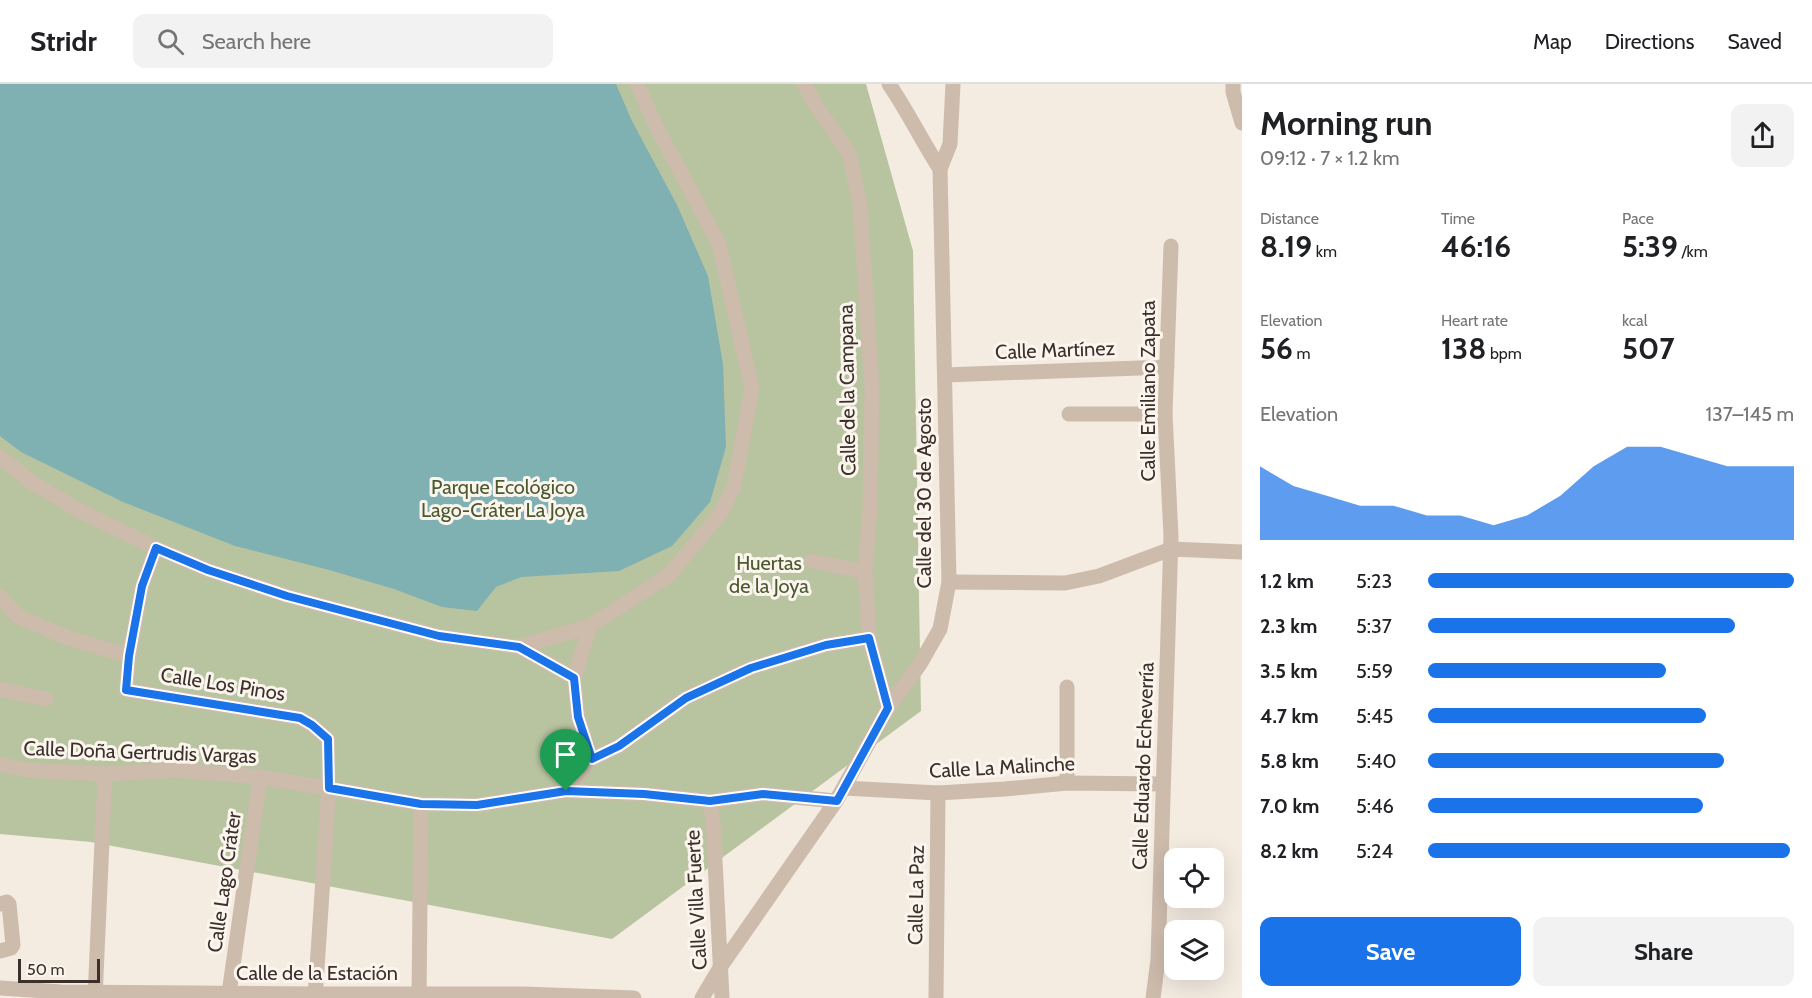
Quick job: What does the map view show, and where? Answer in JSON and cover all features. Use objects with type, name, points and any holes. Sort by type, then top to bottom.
[{"type":"street","points":[[519,647],[590,626],[669,575],[721,513],[734,486],[752,388],[719,244],[656,126],[637,84]]},
{"type":"street","name":"Calle de la Campana","points":[[804,84],[816,106],[849,153],[860,203],[872,389],[870,506],[864,572],[869,638],[888,708]]},
{"type":"street","points":[[889,84],[908,112],[940,169]]},
{"type":"street","points":[[940,169],[950,144],[953,84]]},
{"type":"street","points":[[1233,84],[1242,123]]},
{"type":"street","name":"Calle del 30 de Agosto","points":[[702,998],[721,966],[840,795],[888,708],[920,664],[940,629],[949,582],[940,169]]},
{"type":"street","name":"Calle Emiliano Zapata","points":[[1171,246],[1165,414],[1171,543]]},
{"type":"street","name":"Calle Martínez","points":[[945,375],[1167,367]]},
{"type":"street","points":[[1069,414],[1165,414]]},
{"type":"street","points":[[0,457],[33,483],[82,512],[208,570],[298,599],[439,636],[519,647],[574,678]]},
{"type":"street","points":[[949,582],[1065,583],[1099,576],[1171,543],[1242,552]]},
{"type":"street","name":"Calle Eduardo Echeverría","points":[[1153,998],[1158,960],[1171,543]]},
{"type":"street","points":[[0,597],[19,617],[68,638],[129,656],[142,586],[156,548]]},
{"type":"street","points":[[812,561],[864,572]]},
{"type":"street","points":[[590,626],[574,678],[578,717],[592,759]]},
{"type":"street","points":[[566,791],[592,759],[619,746],[686,698],[751,668],[826,645],[869,638]]},
{"type":"street","name":"Calle Los Pinos","points":[[129,656],[126,690],[300,718],[312,725],[328,739],[329,788]]},
{"type":"street","points":[[1067,687],[1067,783]]},
{"type":"street","points":[[0,689],[46,699]]},
{"type":"street","name":"Calle Doña Gertrudis Vargas","points":[[0,764],[26,770],[105,774],[177,770],[260,777],[421,804]]},
{"type":"street","points":[[95,995],[105,774]]},
{"type":"street","name":"Calle Lago Cráter","points":[[229,993],[260,777]]},
{"type":"street","name":"Calle La Malinche","points":[[421,804],[477,805],[566,791],[644,794],[710,801],[763,794],[938,793],[1067,783],[1163,784]]},
{"type":"street","points":[[315,996],[329,788]]},
{"type":"street","name":"Calle La Paz","points":[[936,998],[938,793]]},
{"type":"street","name":"Calle Villa Fuerte","points":[[710,801],[722,998]]},
{"type":"street","points":[[419,996],[421,804]]},
{"type":"street","points":[[0,904],[7,902],[9,904],[13,945],[11,948],[0,951]]},
{"type":"street","name":"Calle de la Estación","points":[[0,988],[95,995],[229,993],[315,996],[634,998]]},
{"type":"green space","name":"Parque Ecológico Lago-Cráter La Joya","points":[[0,84],[866,84],[913,251],[921,711],[612,939],[91,842],[0,834]]},
{"type":"water","points":[[0,84],[616,84],[632,121],[677,205],[708,276],[723,364],[726,447],[710,502],[672,546],[619,571],[521,577],[496,587],[477,611],[442,607],[394,589],[235,546],[123,502],[21,452],[0,436]]},
{"type":"route","points":[[156,548],[208,570],[287,596],[439,636],[519,647],[574,678],[578,717],[592,759],[619,746],[686,698],[751,668],[826,645],[869,638],[888,708],[837,801],[763,794],[710,801],[644,794],[566,791],[477,805],[421,804],[329,788],[328,739],[300,718],[126,690],[129,656],[142,586],[156,548]]},
{"type":"park label","name":"Huertas de la Joya","points":[[769,574]]}]
